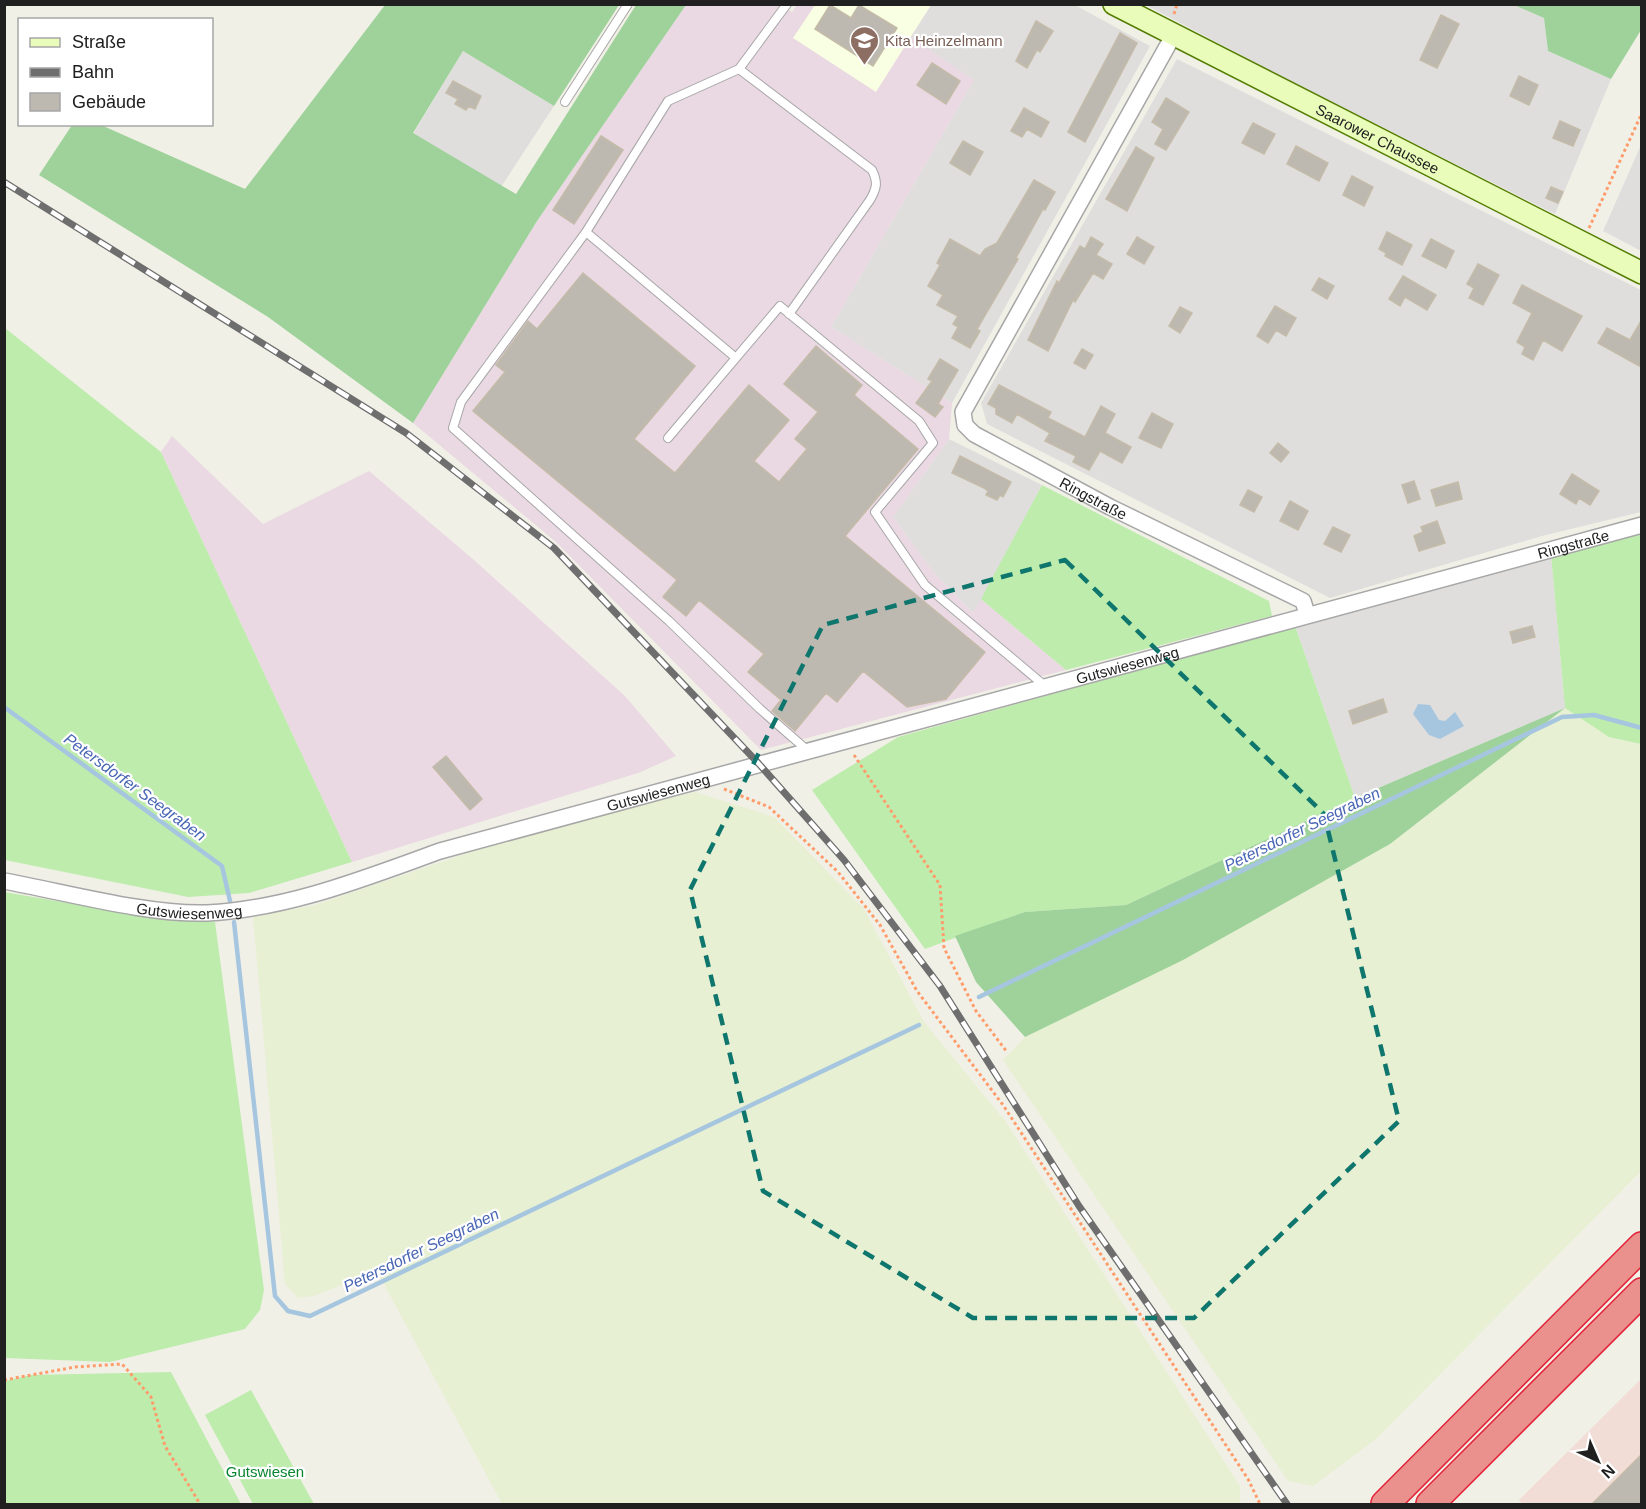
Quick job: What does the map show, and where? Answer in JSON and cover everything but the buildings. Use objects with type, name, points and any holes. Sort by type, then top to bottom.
[{"type":"highway","points":[[1385,1504],[1641,1246]]},
{"type":"highway","points":[[1430,1504],[1641,1292]]},
{"type":"main road","name":"Saarower Chaussee","points":[[1114,4],[1641,273]]},
{"type":"street","name":"Ringstraße","points":[[1173,36],[963,412],[965,425],[974,434],[1110,507],[1303,601],[1307,614],[1641,525]]},
{"type":"street","name":"Gutswiesenweg","points":[[4,881],[147,908],[205,913],[261,908],[349,883],[440,850],[1307,614]]},
{"type":"lane","points":[[566,102],[628,4]]},
{"type":"lane","points":[[786,4],[739,69],[668,101],[586,232],[461,402],[453,428],[660,613],[760,709],[807,750]]},
{"type":"lane","points":[[739,69],[872,170],[877,180],[877,189],[870,200],[789,314]]},
{"type":"lane","points":[[586,232],[736,358]]},
{"type":"lane","points":[[668,438],[780,306],[919,421],[933,443],[875,513],[925,585],[1045,686]]},
{"type":"path","points":[[1583,242],[1641,113]]},
{"type":"path","points":[[844,741],[940,885],[944,948],[976,1011],[1007,1053]]},
{"type":"path","points":[[700,780],[769,807],[838,872],[880,925],[917,991],[1003,1105],[1252,1487],[1260,1504]]},
{"type":"path","points":[[4,1380],[75,1367],[122,1364],[151,1397],[165,1446],[200,1504]]},
{"type":"highlighted area","points":[[1065,560],[1324,814],[1399,1121],[1194,1318],[973,1318],[763,1191],[690,890],[823,625]]},
{"type":"shaded area","points":[[686,5],[781,5],[792,12],[797,5],[931,5],[911,37],[974,80],[831,327],[952,403],[949,439],[893,517],[934,573],[973,613],[981,599],[1066,670],[761,750],[556,542],[413,423],[537,221]]},
{"type":"shaded area","name":"Kita Heinzelmann","points":[[815,5],[931,5],[876,92],[793,38]]},
{"type":"shaded area","points":[[931,5],[1075,5],[1150,46],[952,403],[831,327],[974,80],[910,37]]},
{"type":"shaded area","points":[[1146,5],[1514,5],[1544,18],[1548,51],[1611,79],[1555,214]]},
{"type":"shaded area","points":[[463,51],[554,106],[501,187],[413,134]]},
{"type":"shaded area","points":[[1177,59],[1641,290],[1641,512],[1542,536],[1330,598],[987,424],[981,403]]},
{"type":"shaded area","points":[[1641,145],[1641,251],[1603,231]]},
{"type":"shaded area","points":[[172,436],[263,524],[369,471],[474,560],[625,696],[676,756],[641,772],[352,862],[161,452]]},
{"type":"shaded area","points":[[949,439],[1042,485],[974,614],[934,573],[893,517]]},
{"type":"shaded area","points":[[1551,554],[1565,708],[1355,798],[1295,626]]},
{"type":"shaded area","points":[[1565,708],[1609,737],[1641,744],[1641,1171],[1376,1439],[1313,1486],[1288,1481],[1003,1060],[1025,1037],[1390,844]]},
{"type":"shaded area","points":[[695,792],[774,817],[864,909],[924,1022],[1006,1122],[1240,1486],[1240,1504],[502,1504],[377,1271],[314,1296],[298,1298],[285,1284],[253,917],[315,905],[521,835]]},
{"type":"shaded area","points":[[1641,1379],[1641,1504],[1522,1504],[1519,1500]]},
{"type":"green space","points":[[385,5],[619,5],[554,106],[463,51],[413,133],[516,194],[636,5],[686,5],[537,221],[413,423],[268,317],[39,175],[71,126],[103,126],[245,189]]},
{"type":"green space","points":[[1514,5],[1641,5],[1641,30],[1611,79],[1548,51],[1544,18]]},
{"type":"green space","points":[[5,328],[161,452],[352,862],[249,893],[188,897],[5,860]]},
{"type":"green space","points":[[1042,485],[1269,601],[1272,616],[1066,670],[981,599]]},
{"type":"green space","points":[[1641,531],[1641,744],[1609,737],[1565,708],[1551,554]]},
{"type":"green space","points":[[1295,626],[1355,798],[1126,905],[1025,912],[925,949],[812,790],[898,737]]},
{"type":"green space","points":[[1565,708],[1390,844],[1183,960],[1025,1037],[976,982],[955,936],[1025,912],[1126,905],[1355,798]]},
{"type":"green space","points":[[4,892],[156,918],[215,922],[264,1290],[260,1310],[245,1329],[110,1362],[5,1358]]},
{"type":"green space","points":[[171,1372],[241,1504],[5,1504],[5,1381],[31,1375]]},
{"type":"green space","name":"Gutswiesen","points":[[251,1390],[314,1504],[253,1504],[205,1415]]},
{"type":"water","points":[[1418,704],[1430,705],[1439,720],[1445,721],[1455,712],[1464,726],[1440,739],[1429,735],[1413,714]]},
{"type":"waterway","name":"Petersdorfer Seegraben","points":[[4,707],[222,866],[230,901]]},
{"type":"waterway","name":"Petersdorfer Seegraben","points":[[979,997],[1562,717],[1594,715],[1642,728]]},
{"type":"waterway","name":"Petersdorfer Seegraben","points":[[234,922],[275,1296],[288,1311],[310,1316],[919,1025]]},
{"type":"railway","points":[[4,182],[406,433],[554,548],[759,764],[844,860],[940,986],[1079,1206],[1287,1504]]},
{"type":"place","name":"Kita Heinzelmann","points":[[864,66]]}]
